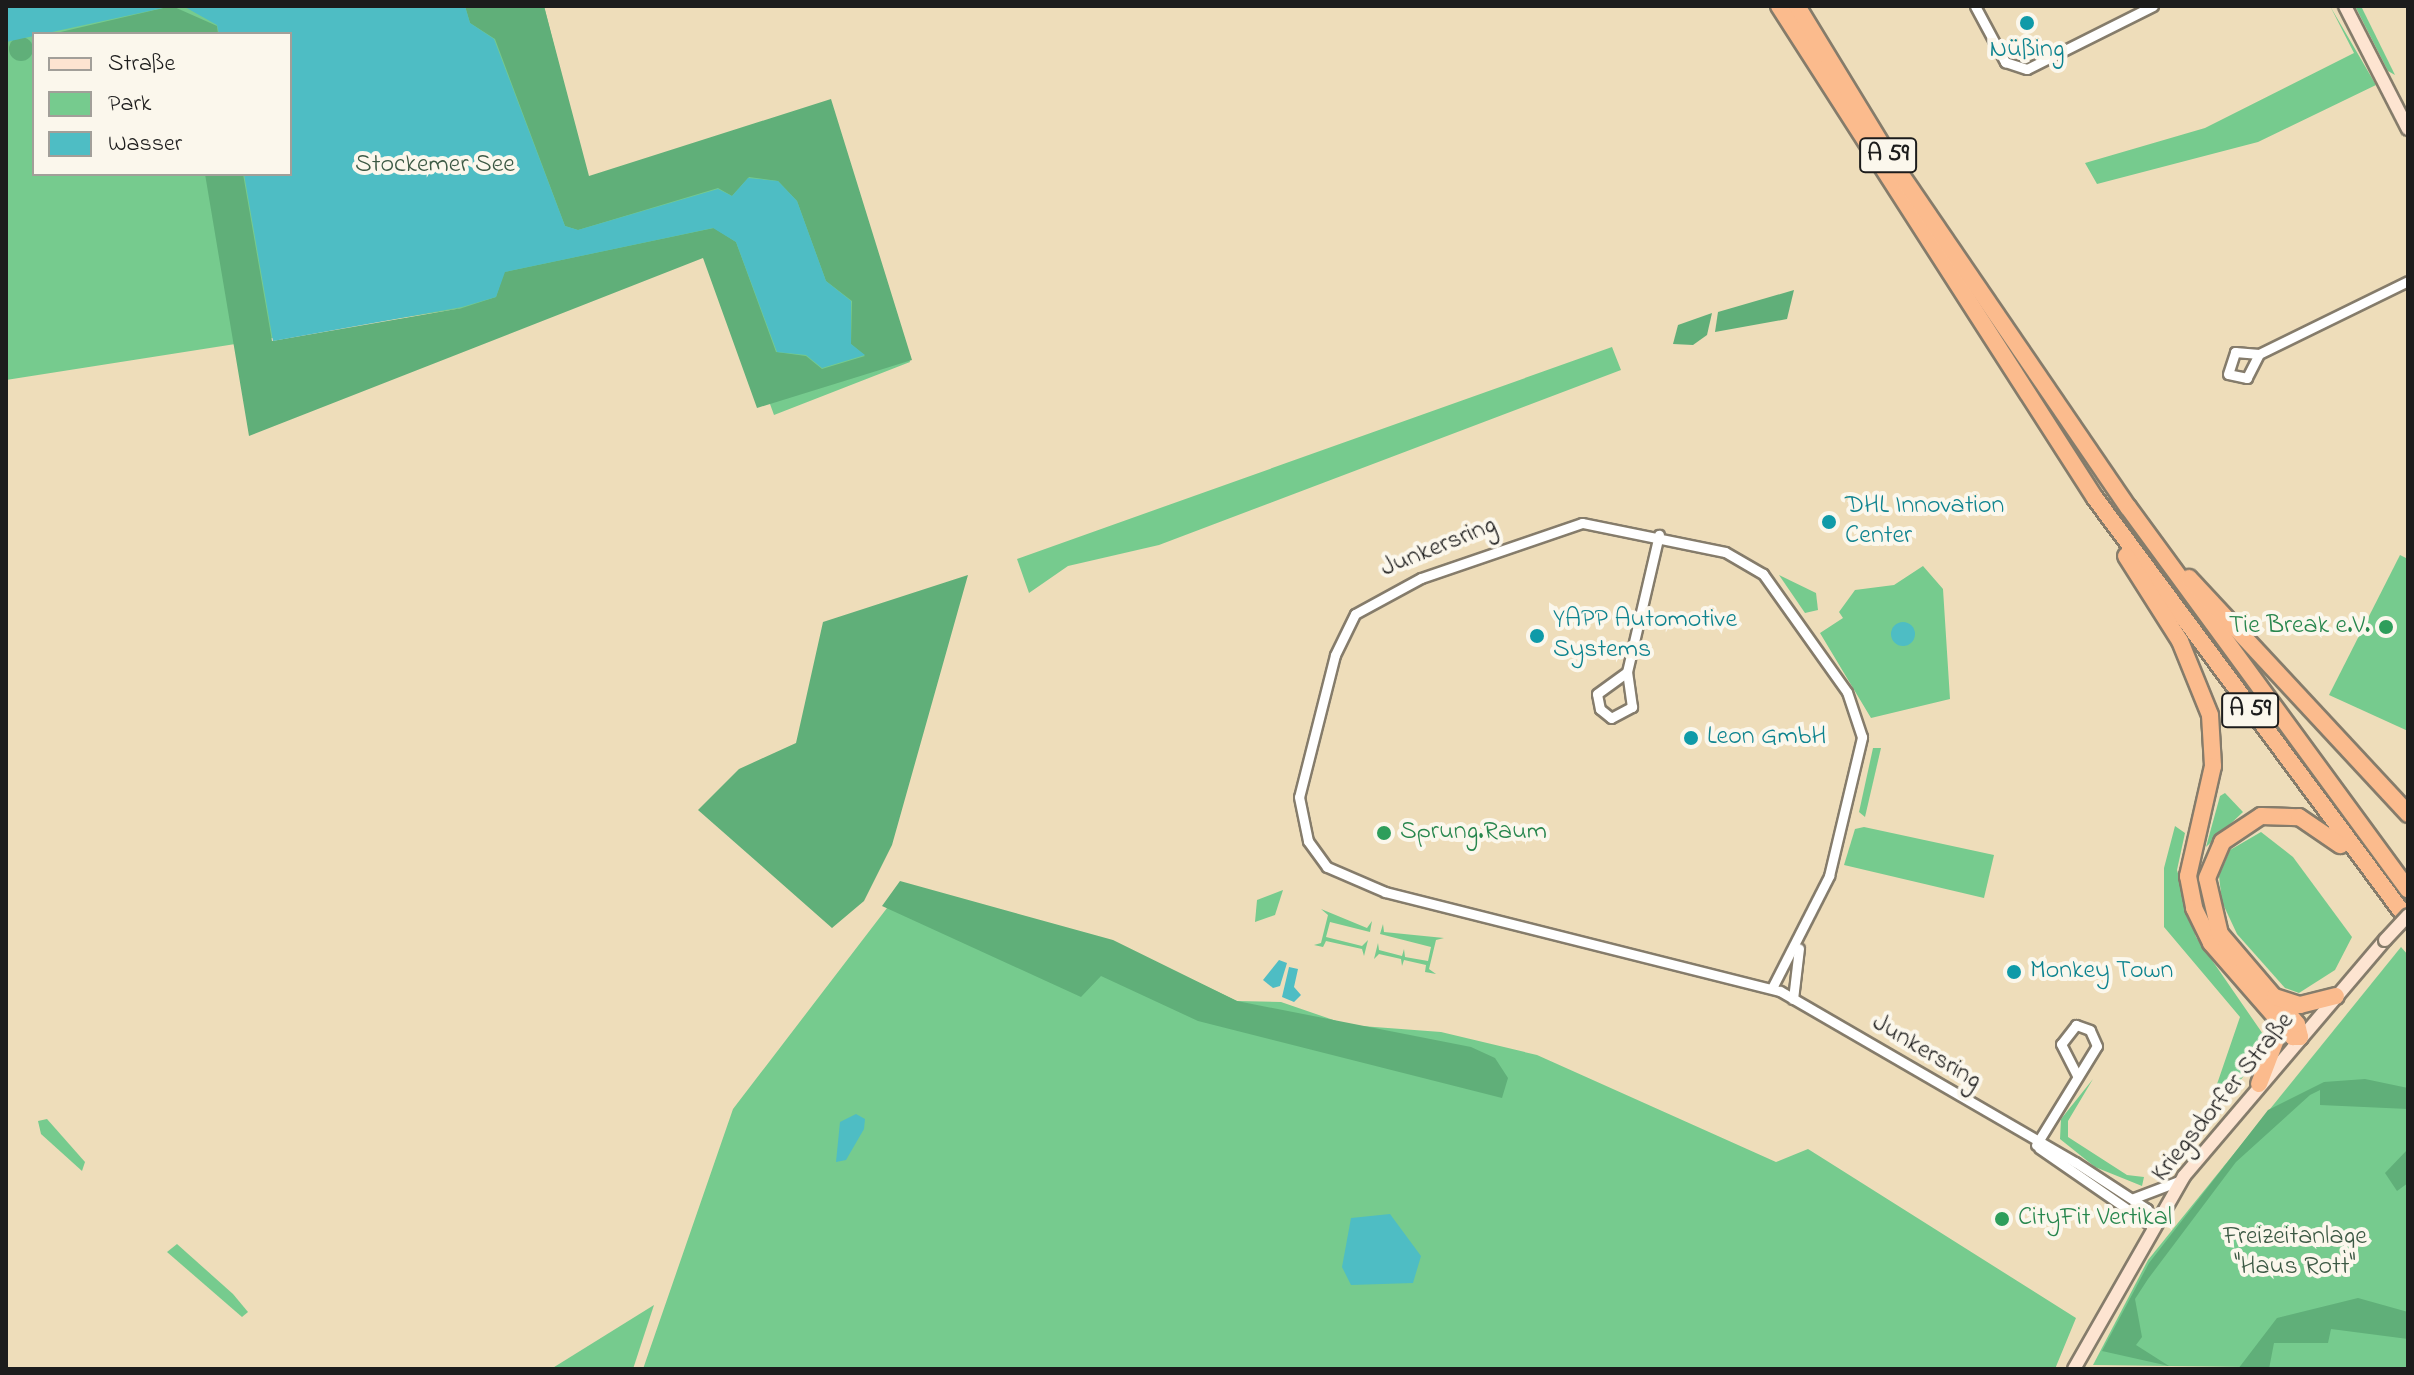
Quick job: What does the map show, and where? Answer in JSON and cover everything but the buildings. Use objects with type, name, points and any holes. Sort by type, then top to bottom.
[{"type":"highway","name":"A 59","points":[[1779,6],[2095,498],[2408,918]]},
{"type":"highway","name":"A 59","points":[[1797,6],[1891,160],[2128,507],[2408,890]]},
{"type":"highway","points":[[2095,498],[2180,641],[2210,715],[2213,766],[2188,876],[2194,908],[2211,943],[2280,1029],[2300,1037]]},
{"type":"highway","points":[[2128,507],[2408,816]]},
{"type":"highway","points":[[2300,1037],[2220,934],[2206,893],[2215,853],[2249,821],[2274,814],[2323,828],[2408,918]]},
{"type":"highway","points":[[2267,991],[2300,1005],[2336,996]]},
{"type":"highway","points":[[2259,1084],[2280,1029]]},
{"type":"main road","points":[[2345,6],[2408,129]]},
{"type":"main road","name":"Kriegsdorfer Straße","points":[[2074,1369],[2184,1176],[2259,1084],[2385,940],[2408,918]]},
{"type":"street","points":[[1975,6],[2005,62],[2021,69],[2153,6]]},
{"type":"street","points":[[2259,354],[2408,281]]},
{"type":"street","name":"Junkersring","points":[[1793,999],[1801,941],[1851,801],[1861,751],[1857,712],[1763,574],[1725,552],[1659,535],[1556,526],[1381,594],[1355,614],[1339,642],[1308,753],[1300,818],[1319,859],[1365,886],[1772,988],[2128,1196],[2147,1209],[2153,1227]]},
{"type":"street","points":[[1627,672],[1597,694],[1600,709],[1611,718],[1632,707],[1627,672],[1659,535]]},
{"type":"street","name":"Junkersring","points":[[1772,988],[1801,941]]},
{"type":"street","points":[[2036,1145],[2097,1046],[2090,1030],[2076,1025],[2061,1044],[2077,1076]]},
{"type":"street","name":"Junkersring","points":[[2036,1145],[2153,1227]]},
{"type":"street","points":[[2128,1196],[2158,1195],[2184,1176]]},
{"type":"green space","name":"Stockemer See","points":[[6,6],[544,6],[588,180],[824,104],[910,362],[774,415],[714,250],[527,298],[6,380]]},
{"type":"green space","points":[[172,6],[217,26],[218,32],[61,32]]},
{"type":"green space","points":[[465,6],[544,6],[589,176],[831,99],[912,360],[757,408],[703,258],[249,436],[205,176],[243,176],[272,341],[462,308],[496,297],[504,272],[714,228],[736,242],[776,352],[806,356],[822,369],[865,356],[851,344],[852,301],[826,281],[797,201],[778,181],[749,177],[732,196],[718,188],[578,230],[565,226],[495,39],[470,23]]},
{"type":"green space","points":[[2330,6],[2376,85],[2258,142],[2097,184],[2085,163],[2205,128],[2354,53]]},
{"type":"green space","points":[[2355,6],[2361,6],[2395,75],[2388,71]]},
{"type":"green space","points":[[21,37],[29,41],[32,53],[29,57],[21,61],[13,57],[9,49],[13,41]]},
{"type":"green space","points":[[1794,290],[1787,319],[1715,332],[1718,312]]},
{"type":"green space","points":[[1712,313],[1707,335],[1693,345],[1673,344],[1678,325]]},
{"type":"green space","points":[[1612,347],[1621,370],[1159,545],[1068,566],[1029,593],[1017,559]]},
{"type":"green space","name":"Tie Break e.V.","points":[[2400,555],[2408,559],[2408,731],[2329,695]]},
{"type":"green space","points":[[1923,566],[1943,589],[1950,699],[1871,718],[1820,633],[1843,618],[1839,612],[1855,590],[1894,585]]},
{"type":"green space","points":[[968,575],[892,845],[864,901],[832,928],[698,810],[739,769],[796,743],[823,622]]},
{"type":"green space","points":[[1779,575],[1816,593],[1818,610],[1805,613]]},
{"type":"green space","points":[[1873,748],[1881,748],[1865,817],[1859,812]]},
{"type":"green space","points":[[2225,793],[2243,812],[2206,847],[2220,796]]},
{"type":"green space","points":[[2175,826],[2185,833],[2177,870],[2196,937],[2265,1037],[2263,1054],[2204,1122],[2240,1017],[2164,927],[2164,868]]},
{"type":"green space","points":[[1864,827],[1994,855],[1984,898],[1844,865],[1855,829]]},
{"type":"green space","points":[[2261,832],[2293,857],[2352,937],[2335,970],[2299,993],[2285,988],[2237,934],[2222,902],[2219,876],[2230,850]]},
{"type":"green space","points":[[900,881],[1113,940],[1237,1001],[1471,1047],[1495,1058],[1508,1078],[1502,1098],[1198,1021],[1101,976],[1081,997],[882,906]]},
{"type":"green space","points":[[1283,890],[1275,915],[1255,922],[1257,900]]},
{"type":"green space","points":[[897,895],[1153,961],[1237,1001],[1281,1002],[1348,1025],[1441,1032],[1537,1055],[1776,1162],[1808,1149],[2076,1318],[2055,1369],[643,1369],[733,1109]]},
{"type":"green space","points":[[1321,909],[1367,928],[1372,921],[1370,932],[1330,922],[1326,937],[1362,946],[1368,940],[1364,956],[1362,949],[1326,941],[1323,947],[1314,945],[1321,943],[1328,915]]},
{"type":"green space","points":[[1383,924],[1384,932],[1444,938],[1436,940],[1429,969],[1436,974],[1425,972],[1426,965],[1404,960],[1402,966],[1401,959],[1379,954],[1374,959],[1378,943],[1379,950],[1402,956],[1404,949],[1405,957],[1428,961],[1431,947],[1380,934]]},
{"type":"green space","name":"Freizeitanlage \"Haus Rott\"","points":[[2401,947],[2408,955],[2408,1369],[2093,1365],[2148,1260]]},
{"type":"green space","points":[[2093,1079],[2068,1121],[2068,1137],[2127,1175],[2144,1177],[2142,1186],[2095,1167],[2060,1139],[2061,1119]]},
{"type":"green space","points":[[2365,1079],[2408,1088],[2408,1109],[2320,1105],[2320,1090],[2310,1095],[2236,1162],[2148,1279],[2135,1299],[2142,1337],[2136,1345],[2169,1366],[2102,1351],[2149,1263],[2268,1110],[2324,1082]]},
{"type":"green space","points":[[47,1119],[85,1162],[82,1171],[41,1134],[38,1121]]},
{"type":"green space","points":[[2408,1149],[2408,1183],[2397,1191],[2385,1173]]},
{"type":"green space","points":[[177,1244],[233,1294],[248,1312],[242,1317],[167,1252]]},
{"type":"green space","points":[[2358,1298],[2408,1312],[2408,1339],[2331,1329],[2328,1343],[2274,1343],[2269,1369],[2238,1369],[2277,1318]]},
{"type":"green space","points":[[654,1305],[633,1369],[551,1369]]},
{"type":"water","points":[[6,6],[172,6],[52,32],[32,32],[32,36],[6,42]]},
{"type":"water","name":"Stockemer See","points":[[183,6],[465,6],[470,23],[494,39],[565,226],[578,230],[718,189],[732,196],[748,178],[778,181],[797,201],[826,281],[851,301],[851,344],[865,355],[822,368],[806,355],[777,352],[736,242],[713,228],[505,272],[496,297],[462,307],[273,341],[244,176],[292,176],[292,32],[219,32],[217,25]]},
{"type":"water","points":[[1898,622],[1908,622],[1915,629],[1915,639],[1908,646],[1898,646],[1891,639],[1891,629]]},
{"type":"water","points":[[1279,960],[1287,963],[1280,986],[1273,988],[1263,980]]},
{"type":"water","points":[[1289,967],[1298,969],[1294,987],[1301,995],[1294,1002],[1282,997]]},
{"type":"water","points":[[856,1114],[865,1119],[864,1129],[846,1160],[836,1162],[840,1122]]},
{"type":"water","points":[[1390,1214],[1421,1256],[1413,1283],[1351,1285],[1342,1267],[1351,1218]]},
{"type":"place","name":"Nüßing","points":[[2027,23]]},
{"type":"place","name":"DHL Innovation Center","points":[[1829,522]]},
{"type":"place","name":"Tie Break e.V.","points":[[2386,627]]},
{"type":"place","name":"YAPP Automotive Systems","points":[[1537,636]]},
{"type":"place","name":"Leon GmbH","points":[[1691,738]]},
{"type":"place","name":"Sprung.Raum","points":[[1384,833]]},
{"type":"place","name":"Monkey Town","points":[[2014,972]]},
{"type":"place","name":"CityFit Vertikal","points":[[2002,1219]]}]
